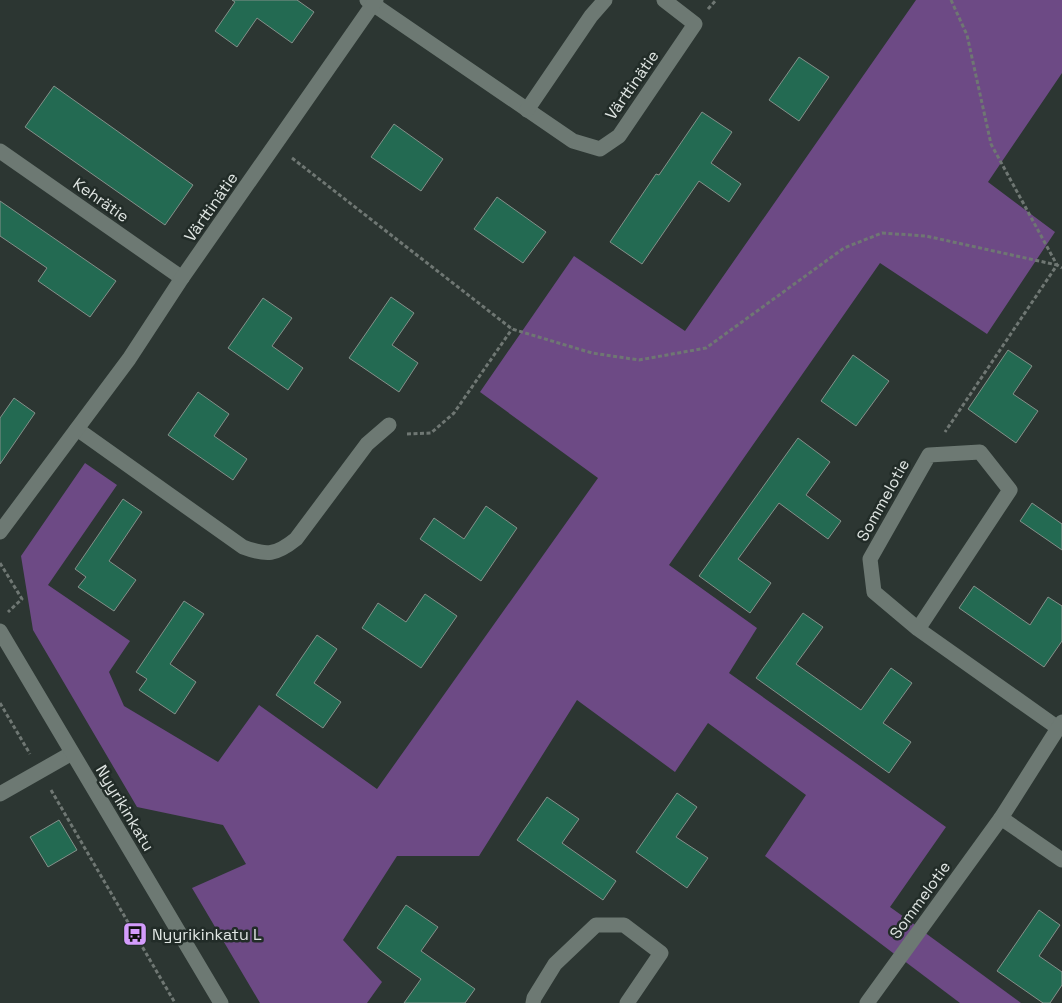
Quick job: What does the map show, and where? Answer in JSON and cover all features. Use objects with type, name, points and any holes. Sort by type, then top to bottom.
[{"type":"street","points":[[527,110],[591,16],[605,0]]},
{"type":"street","name":"Värttinätie","points":[[0,532],[129,359],[182,278],[276,145],[372,2],[573,142],[600,149],[618,136],[695,24],[664,0]]},
{"type":"street","name":"Kehrätie","points":[[0,150],[182,278]]},
{"type":"street","points":[[77,429],[243,546],[259,553],[282,550],[296,539],[367,444],[389,424]]},
{"type":"street","name":"Sommelotie","points":[[867,1003],[1001,818],[1060,725],[918,629],[874,592],[870,559],[930,454],[980,452],[1010,490],[918,629]]},
{"type":"street","name":"Nyyrikinkatu","points":[[0,631],[221,1003]]},
{"type":"street","points":[[0,794],[72,753]]},
{"type":"street","points":[[1001,818],[1062,860]]},
{"type":"street","points":[[533,1003],[534,998],[555,964],[596,925],[624,925],[661,953],[627,1003]]},
{"type":"path","points":[[951,0],[967,35],[991,144],[1057,264],[1062,268]]},
{"type":"path","points":[[276,145],[512,329],[592,353],[639,360],[706,348],[844,248],[882,234],[926,236],[1057,264]]},
{"type":"path","points":[[930,454],[1057,264]]},
{"type":"path","points":[[389,424],[407,435],[431,433],[454,413],[512,329]]},
{"type":"path","points":[[0,563],[22,599],[8,612]]},
{"type":"path","points":[[0,704],[175,1003]]},
{"type":"shaded area","points":[[916,0],[1062,0],[1062,73],[988,182],[1055,232],[987,334],[880,263],[669,565],[757,628],[729,673],[946,827],[890,907],[918,927],[897,956],[765,856],[806,795],[708,723],[675,772],[577,700],[479,856],[397,856],[343,940],[382,982],[367,1003],[260,1003],[192,888],[246,864],[223,825],[137,807],[33,630],[21,556],[85,463],[117,485],[48,585],[130,641],[109,672],[124,706],[218,762],[259,705],[377,789],[598,478],[480,392],[574,256],[685,331]]},
{"type":"shaded area","points":[[924,932],[1021,1003],[960,1003],[903,960]]},
{"type":"building","points":[[232,0],[297,0],[314,12],[292,43],[257,18],[237,47],[215,31],[235,2]]},
{"type":"building","points":[[799,57],[829,77],[799,121],[769,100]]},
{"type":"building","points":[[54,86],[193,185],[165,225],[25,127]]},
{"type":"building","points":[[702,112],[732,132],[711,163],[741,184],[729,202],[699,181],[642,264],[610,242],[656,174],[659,175]]},
{"type":"building","points":[[394,124],[443,159],[421,191],[371,157]]},
{"type":"building","points":[[497,197],[546,232],[523,263],[474,229]]},
{"type":"building","points":[[0,201],[116,281],[90,317],[38,281],[47,268],[0,236]]},
{"type":"building","points":[[391,297],[414,313],[392,345],[418,363],[399,392],[349,358]]},
{"type":"building","points":[[263,298],[292,318],[272,346],[303,368],[288,390],[228,348]]},
{"type":"building","points":[[1008,350],[1032,366],[1013,394],[1038,411],[1016,443],[968,409]]},
{"type":"building","points":[[853,355],[889,381],[856,426],[821,401]]},
{"type":"building","points":[[198,392],[229,414],[214,436],[247,459],[233,480],[168,435]]},
{"type":"building","points":[[14,398],[35,413],[0,464],[0,418]]},
{"type":"building","points":[[798,438],[830,462],[806,495],[841,521],[828,539],[779,503],[738,559],[771,583],[750,613],[699,576]]},
{"type":"building","points":[[123,499],[142,512],[109,561],[136,580],[114,611],[78,587],[86,577],[75,569]]},
{"type":"building","points":[[1032,503],[1062,524],[1062,550],[1020,521]]},
{"type":"building","points":[[486,506],[517,528],[481,581],[420,539],[434,518],[464,539]]},
{"type":"building","points":[[974,586],[1030,625],[1048,597],[1062,606],[1062,641],[1044,667],[959,608]]},
{"type":"building","points":[[425,594],[457,616],[421,668],[362,628],[378,603],[406,622]]},
{"type":"building","points":[[184,601],[204,614],[170,664],[196,682],[175,714],[139,690],[147,679],[136,672]]},
{"type":"building","points":[[803,613],[823,627],[796,664],[861,710],[891,668],[912,683],[883,723],[911,742],[889,773],[756,678]]},
{"type":"building","points":[[317,635],[337,649],[314,683],[341,702],[323,728],[276,695]]},
{"type":"building","points":[[677,793],[697,807],[676,837],[708,858],[687,888],[636,852]]},
{"type":"building","points":[[547,797],[579,819],[562,843],[616,881],[603,900],[517,840]]},
{"type":"building","points":[[59,820],[77,850],[48,867],[30,837]]},
{"type":"building","points":[[406,905],[438,927],[421,951],[475,989],[465,1003],[404,1003],[421,979],[377,948]]},
{"type":"building","points":[[1039,910],[1060,925],[1039,956],[1062,972],[1062,985],[1050,1003],[1043,1003],[997,971]]},
{"type":"place","name":"Nyyrikinkatu L","points":[[135,934]]}]
